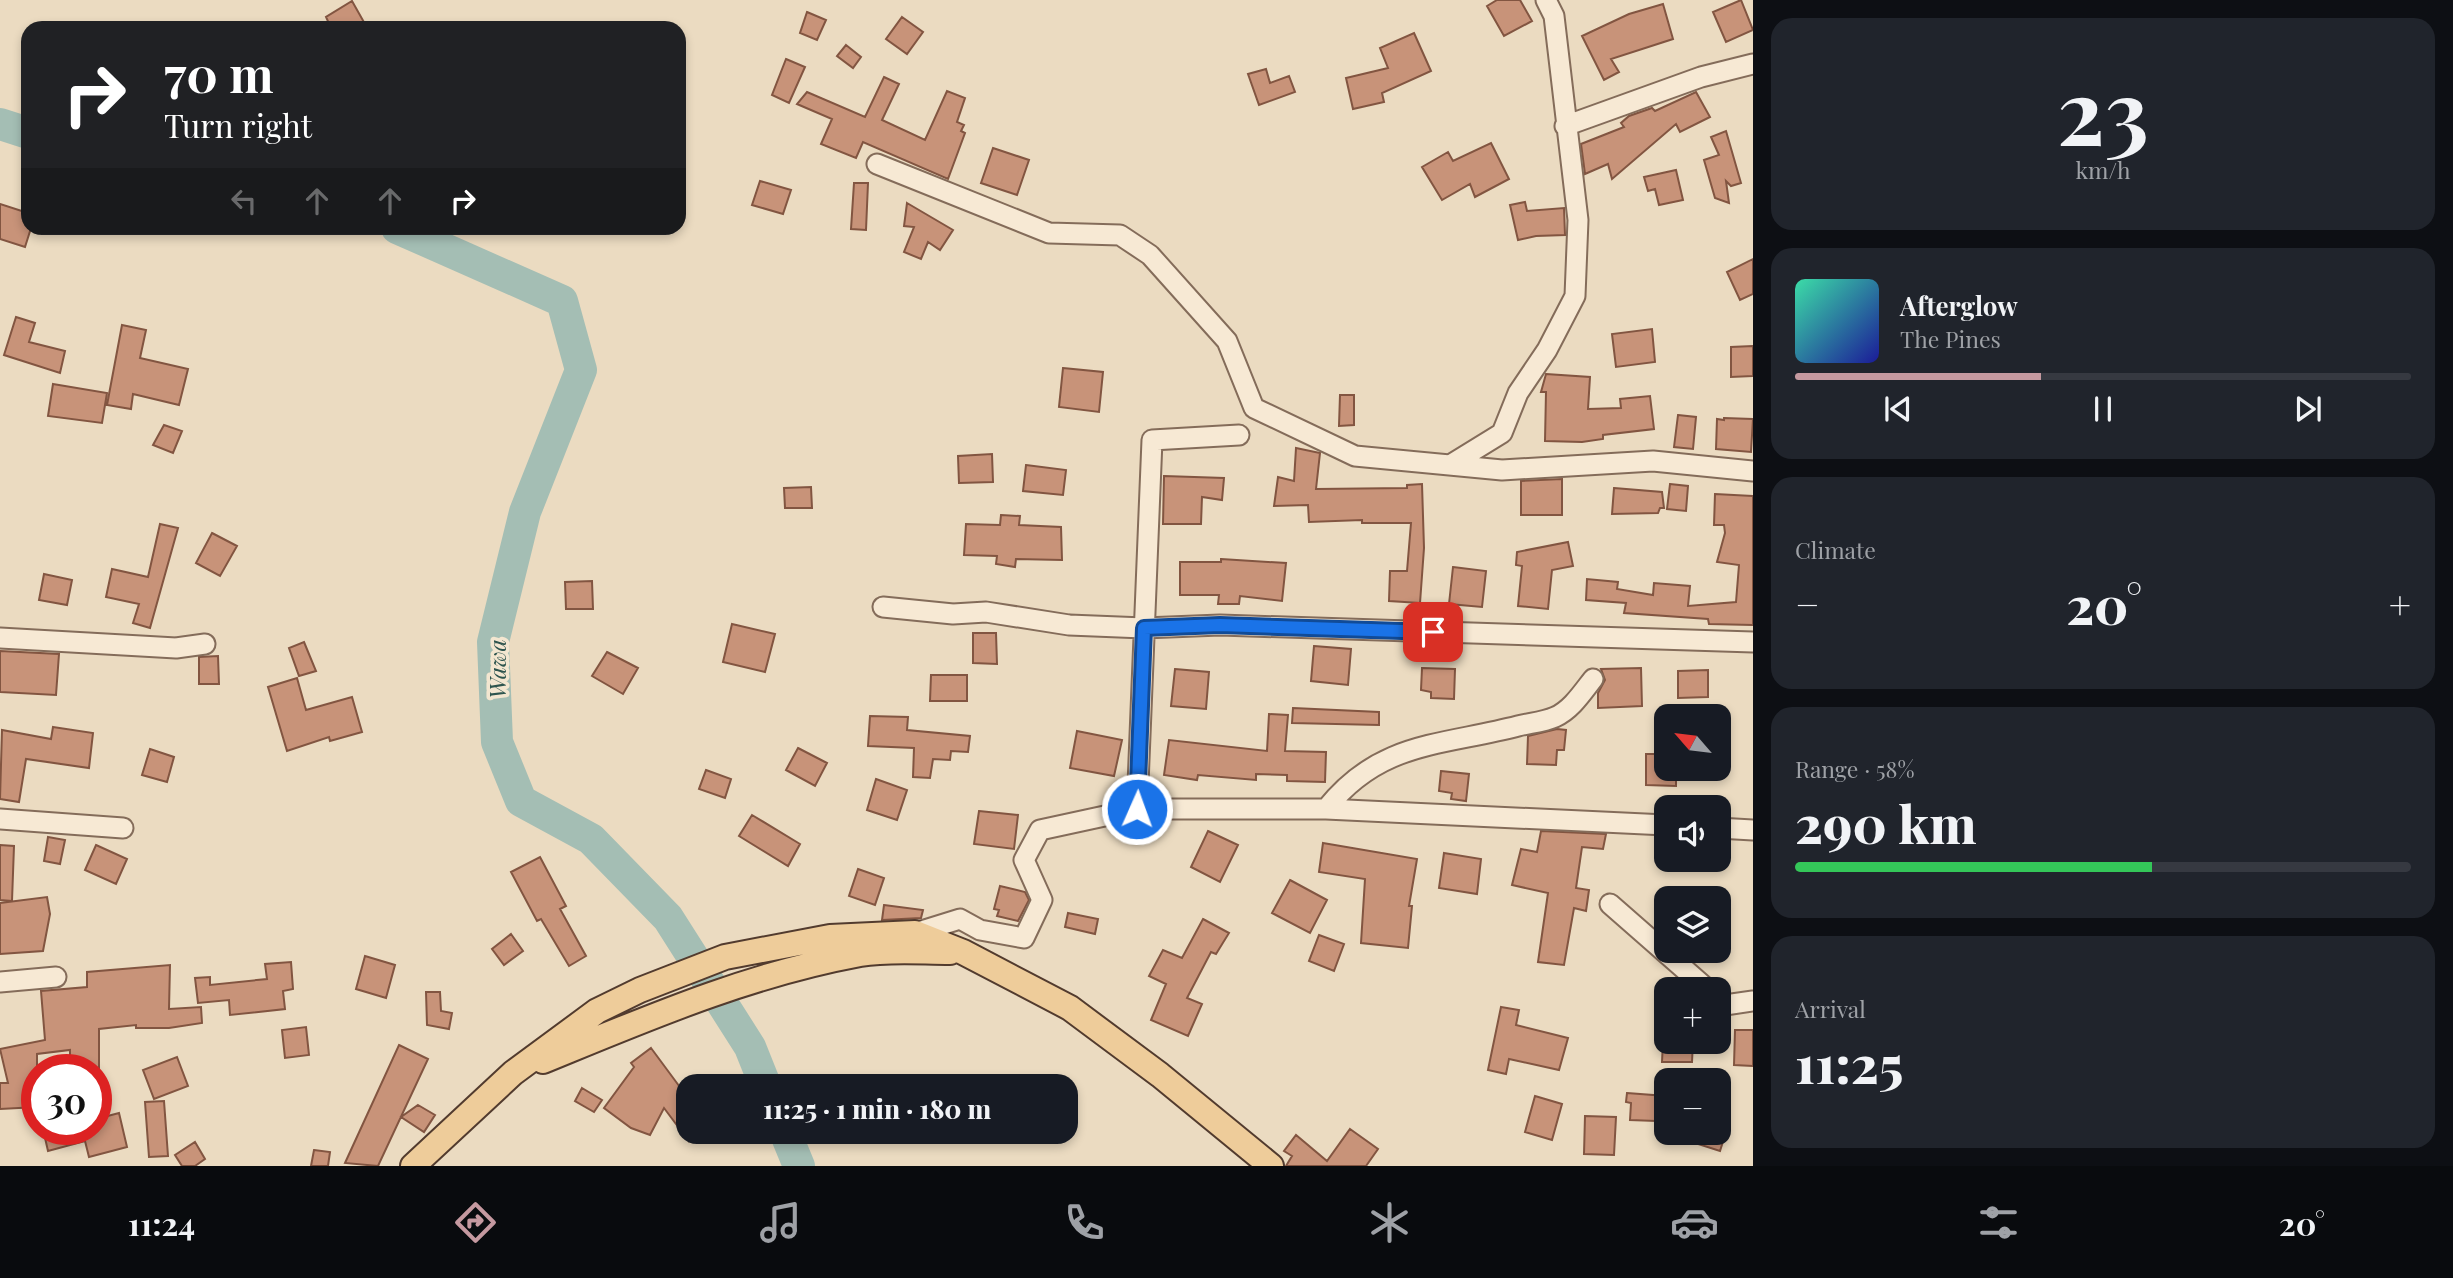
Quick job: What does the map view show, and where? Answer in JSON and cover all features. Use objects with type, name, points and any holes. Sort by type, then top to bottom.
[{"type":"main road","points":[[413,1166],[513,1073],[597,1011],[725,957],[830,937],[915,933],[963,952],[1070,1008],[1160,1075],[1270,1166]]},
{"type":"main road","points":[[513,1073],[740,983],[862,953],[963,952]]},
{"type":"street","points":[[1450,465],[1502,433],[1518,393],[1547,350],[1575,296],[1578,220],[1554,16],[1546,0]]},
{"type":"street","points":[[1565,126],[1700,77],[1753,64]]},
{"type":"street","points":[[877,164],[1049,233],[1120,235],[1150,255],[1227,341],[1254,408],[1355,456],[1502,470],[1559,469],[1653,461],[1753,471]]},
{"type":"street","points":[[1137,809],[1152,440],[1239,435]]},
{"type":"street","points":[[883,607],[953,614],[986,612],[1069,625],[1144,628],[1220,625],[1753,642]]},
{"type":"street","points":[[0,638],[176,648],[205,644]]},
{"type":"street","points":[[1326,809],[1346,785],[1377,763],[1415,748],[1556,717],[1577,700],[1592,679]]},
{"type":"street","points":[[915,933],[960,919],[980,930],[1024,938],[1042,900],[1024,860],[1040,830],[1137,809],[1326,809],[1654,824]]},
{"type":"street","points":[[0,819],[123,828]]},
{"type":"street","points":[[1731,829],[1753,830]]},
{"type":"street","points":[[1610,904],[1693,977]]},
{"type":"street","points":[[0,982],[56,977]]},
{"type":"street","points":[[1731,1004],[1753,1001]]},
{"type":"building","points":[[1497,0],[1520,0],[1532,21],[1504,36],[1487,6]]},
{"type":"building","points":[[1741,0],[1753,30],[1726,42],[1713,12]]},
{"type":"building","points":[[352,1],[363,21],[328,21],[326,17]]},
{"type":"building","points":[[1663,4],[1673,39],[1611,59],[1619,72],[1604,80],[1582,36],[1629,14]]},
{"type":"building","points":[[807,12],[826,20],[817,40],[800,33]]},
{"type":"building","points":[[902,17],[923,32],[907,54],[886,39]]},
{"type":"building","points":[[1414,33],[1431,71],[1382,93],[1384,102],[1353,109],[1346,78],[1388,68],[1380,48]]},
{"type":"building","points":[[846,45],[861,57],[853,68],[837,56]]},
{"type":"building","points":[[786,59],[805,67],[789,103],[772,95]]},
{"type":"building","points":[[1266,69],[1270,83],[1289,76],[1295,92],[1259,105],[1248,74]]},
{"type":"building","points":[[884,77],[899,84],[882,120],[925,140],[947,91],[965,98],[957,122],[964,125],[961,131],[965,133],[948,179],[863,142],[856,158],[821,144],[832,119],[797,104],[807,92],[865,117]]},
{"type":"building","points":[[1696,92],[1710,117],[1680,132],[1676,124],[1612,179],[1608,164],[1585,174],[1581,144],[1624,127],[1621,123],[1629,116],[1652,108],[1655,111]]},
{"type":"building","points":[[1726,131],[1741,183],[1731,186],[1726,181],[1729,203],[1715,198],[1704,160],[1719,155],[1711,137]]},
{"type":"building","points":[[1491,143],[1509,179],[1475,197],[1470,184],[1442,200],[1422,167],[1448,152],[1453,161]]},
{"type":"building","points":[[993,148],[1029,160],[1017,195],[981,183]]},
{"type":"building","points":[[1676,170],[1683,200],[1659,205],[1655,189],[1648,191],[1644,177]]},
{"type":"building","points":[[760,181],[791,190],[783,214],[752,205]]},
{"type":"building","points":[[854,183],[868,183],[866,230],[851,229]]},
{"type":"building","points":[[1525,202],[1527,211],[1564,208],[1565,235],[1518,240],[1510,205]]},
{"type":"building","points":[[907,203],[953,230],[940,250],[928,242],[921,259],[904,252],[914,227],[904,226]]},
{"type":"building","points":[[0,204],[21,211],[21,235],[29,235],[25,247],[0,239]]},
{"type":"building","points":[[1753,259],[1753,294],[1740,300],[1727,272]]},
{"type":"building","points":[[16,317],[35,323],[29,342],[65,351],[60,373],[4,355]]},
{"type":"building","points":[[122,325],[146,330],[140,358],[188,369],[179,405],[133,394],[131,409],[107,405]]},
{"type":"building","points":[[1652,329],[1655,362],[1616,367],[1612,334]]},
{"type":"building","points":[[1753,346],[1753,376],[1731,377],[1731,347]]},
{"type":"building","points":[[1063,368],[1103,372],[1099,412],[1059,407]]},
{"type":"building","points":[[1546,374],[1590,377],[1588,409],[1621,408],[1620,399],[1650,396],[1654,429],[1603,435],[1603,439],[1582,442],[1545,441],[1546,392],[1541,392]]},
{"type":"building","points":[[53,384],[107,393],[102,423],[48,416]]},
{"type":"building","points":[[1340,395],[1354,395],[1354,425],[1339,426]]},
{"type":"building","points":[[1678,415],[1696,417],[1693,449],[1674,447]]},
{"type":"building","points":[[1717,419],[1753,419],[1751,452],[1716,449]]},
{"type":"building","points":[[164,425],[182,431],[173,453],[153,445]]},
{"type":"building","points":[[1296,448],[1320,453],[1316,489],[1407,488],[1407,485],[1422,484],[1424,548],[1420,603],[1389,601],[1390,571],[1407,571],[1411,523],[1362,523],[1362,520],[1309,522],[1308,505],[1274,506],[1278,477],[1294,481]]},
{"type":"building","points":[[992,454],[993,482],[959,483],[958,456]]},
{"type":"building","points":[[1026,465],[1066,470],[1063,495],[1023,491]]},
{"type":"building","points":[[1164,476],[1224,478],[1222,500],[1202,497],[1201,524],[1163,524]]},
{"type":"building","points":[[1562,479],[1562,515],[1521,515],[1521,481]]},
{"type":"building","points":[[1670,484],[1688,486],[1686,511],[1667,509]]},
{"type":"building","points":[[811,487],[812,508],[785,508],[784,488]]},
{"type":"building","points":[[1614,488],[1662,492],[1664,508],[1660,508],[1658,513],[1612,514]]},
{"type":"building","points":[[1715,494],[1753,496],[1753,625],[1709,624],[1708,619],[1624,613],[1626,603],[1586,600],[1587,579],[1618,582],[1617,589],[1653,595],[1654,583],[1690,586],[1688,606],[1736,602],[1739,565],[1717,562],[1725,533],[1724,525],[1714,525]]},
{"type":"building","points":[[1001,515],[1020,516],[1019,525],[1061,527],[1062,560],[1016,559],[1015,567],[996,564],[997,556],[964,555],[966,524],[1000,525]]},
{"type":"building","points":[[160,524],[178,528],[150,628],[133,623],[139,604],[106,597],[112,569],[148,577]]},
{"type":"building","points":[[212,533],[237,546],[220,576],[196,563]]},
{"type":"building","points":[[1568,542],[1573,566],[1552,570],[1548,609],[1518,606],[1522,566],[1516,565],[1517,552]]},
{"type":"building","points":[[1221,559],[1286,563],[1282,601],[1240,596],[1239,604],[1218,604],[1219,595],[1180,595],[1180,562],[1221,562]]},
{"type":"building","points":[[1453,567],[1486,571],[1482,607],[1449,604]]},
{"type":"building","points":[[44,574],[72,580],[67,605],[39,600]]},
{"type":"building","points":[[592,581],[593,609],[566,609],[565,582]]},
{"type":"building","points":[[732,624],[775,634],[765,672],[723,662]]},
{"type":"building","points":[[973,633],[996,633],[997,664],[973,663]]},
{"type":"building","points":[[304,642],[316,671],[299,676],[289,648]]},
{"type":"building","points":[[1314,646],[1351,649],[1348,685],[1311,681]]},
{"type":"building","points":[[0,651],[59,654],[56,695],[0,692]]},
{"type":"building","points":[[607,652],[638,668],[623,694],[592,676]]},
{"type":"building","points":[[218,656],[219,684],[199,684],[199,657]]},
{"type":"building","points":[[1422,668],[1455,669],[1454,699],[1431,698],[1431,692],[1421,690]]},
{"type":"building","points":[[1641,668],[1642,706],[1598,708],[1598,693],[1605,680],[1601,669]]},
{"type":"building","points":[[1175,669],[1209,672],[1206,709],[1171,706]]},
{"type":"building","points":[[1708,670],[1708,697],[1678,698],[1678,671]]},
{"type":"building","points":[[931,675],[967,675],[967,701],[930,701]]},
{"type":"building","points":[[297,678],[306,710],[352,697],[362,732],[330,741],[329,737],[287,751],[268,687]]},
{"type":"building","points":[[1293,708],[1379,712],[1379,725],[1292,723]]},
{"type":"building","points":[[1269,714],[1288,715],[1285,751],[1326,752],[1325,782],[1287,781],[1287,775],[1256,774],[1256,780],[1198,775],[1197,780],[1164,775],[1169,740],[1267,751]]},
{"type":"building","points":[[870,716],[908,717],[907,730],[970,736],[968,752],[951,751],[950,760],[933,759],[930,778],[913,777],[914,748],[868,746]]},
{"type":"building","points":[[53,727],[93,733],[89,768],[26,759],[19,802],[0,799],[2,730],[51,739]]},
{"type":"building","points":[[1557,729],[1566,730],[1564,750],[1557,750],[1556,765],[1527,764],[1528,736]]},
{"type":"building","points":[[1077,731],[1122,740],[1114,776],[1070,768]]},
{"type":"building","points":[[798,748],[827,763],[815,786],[786,770]]},
{"type":"building","points":[[150,749],[174,757],[167,782],[142,775]]},
{"type":"building","points":[[1646,754],[1654,754],[1654,781],[1676,781],[1676,786],[1646,785]]},
{"type":"building","points":[[706,770],[731,779],[725,798],[699,789]]},
{"type":"building","points":[[1441,771],[1469,774],[1466,801],[1451,799],[1452,793],[1439,791]]},
{"type":"building","points":[[876,779],[907,790],[897,820],[867,810]]},
{"type":"building","points":[[979,811],[1018,815],[1014,849],[974,844]]},
{"type":"building","points":[[752,815],[800,844],[788,866],[739,836]]},
{"type":"building","points":[[1208,831],[1238,845],[1220,882],[1191,867]]},
{"type":"building","points":[[1541,831],[1606,834],[1603,849],[1582,847],[1576,888],[1589,890],[1586,911],[1574,908],[1564,965],[1538,962],[1548,893],[1512,885],[1521,849],[1537,852]]},
{"type":"building","points":[[48,837],[65,840],[60,864],[44,861]]},
{"type":"building","points":[[1323,843],[1417,859],[1409,906],[1412,906],[1408,948],[1361,943],[1365,879],[1319,872]]},
{"type":"building","points":[[0,845],[14,846],[12,901],[0,900]]},
{"type":"building","points":[[96,845],[127,859],[116,884],[85,870]]},
{"type":"building","points":[[1444,853],[1481,859],[1477,894],[1439,888]]},
{"type":"building","points":[[540,857],[566,906],[560,909],[586,956],[569,966],[541,919],[537,921],[511,872]]},
{"type":"building","points":[[858,869],[884,878],[875,905],[849,896]]},
{"type":"building","points":[[1290,880],[1327,900],[1310,933],[1272,913]]},
{"type":"building","points":[[1000,886],[1025,892],[1029,900],[1018,921],[997,916],[999,910],[994,909]]},
{"type":"building","points":[[47,897],[50,914],[43,951],[0,954],[0,903]]},
{"type":"building","points":[[884,905],[923,910],[921,918],[882,920]]},
{"type":"building","points":[[1068,913],[1098,919],[1095,934],[1065,927]]},
{"type":"building","points":[[1203,919],[1229,933],[1216,954],[1211,952],[1187,998],[1202,1004],[1188,1036],[1151,1020],[1166,984],[1149,976],[1163,950],[1182,958]]},
{"type":"building","points":[[511,934],[523,951],[504,965],[492,949]]},
{"type":"building","points":[[1319,935],[1344,944],[1334,971],[1309,961]]},
{"type":"building","points":[[365,956],[395,965],[386,998],[356,989]]},
{"type":"building","points":[[291,962],[293,989],[283,991],[285,1009],[230,1015],[229,1000],[198,1003],[195,978],[210,977],[210,985],[267,979],[265,964]]},
{"type":"building","points":[[170,965],[169,1009],[201,1007],[202,1023],[169,1028],[136,1028],[136,1025],[99,1029],[99,1054],[70,1054],[70,1050],[21,1054],[21,1108],[0,1109],[0,1083],[8,1083],[0,1049],[45,1040],[41,991],[87,987],[87,972]]},
{"type":"building","points":[[426,992],[440,992],[441,1011],[452,1013],[449,1029],[427,1025]]},
{"type":"building","points":[[1501,1007],[1519,1010],[1516,1025],[1568,1038],[1559,1070],[1509,1059],[1506,1074],[1488,1070]]},
{"type":"building","points":[[306,1027],[309,1055],[285,1058],[282,1030]]},
{"type":"building","points":[[1735,1030],[1753,1030],[1753,1066],[1734,1065]]},
{"type":"building","points":[[399,1045],[428,1059],[378,1166],[345,1163]]},
{"type":"building","points":[[651,1048],[676,1082],[676,1124],[664,1108],[650,1135],[631,1128],[604,1108],[634,1067],[631,1063]]},
{"type":"building","points":[[1662,1054],[1692,1054],[1692,1062],[1662,1062]]},
{"type":"building","points":[[177,1057],[188,1086],[154,1099],[143,1070]]},
{"type":"building","points":[[582,1088],[602,1100],[594,1112],[575,1101]]},
{"type":"building","points":[[1627,1093],[1654,1095],[1654,1121],[1630,1120],[1631,1103],[1626,1102]]},
{"type":"building","points":[[1535,1096],[1562,1104],[1552,1140],[1525,1132]]},
{"type":"building","points":[[164,1101],[168,1156],[149,1157],[145,1102]]},
{"type":"building","points":[[418,1105],[435,1115],[424,1132],[401,1117]]},
{"type":"building","points":[[119,1113],[127,1147],[89,1157],[86,1145],[112,1145],[112,1115]]},
{"type":"building","points":[[1585,1116],[1616,1117],[1614,1155],[1584,1154]]},
{"type":"building","points":[[1350,1129],[1378,1149],[1366,1166],[1286,1166],[1292,1156],[1284,1151],[1296,1135],[1327,1161]]},
{"type":"building","points":[[195,1142],[205,1159],[195,1166],[182,1166],[175,1155]]},
{"type":"building","points":[[47,1145],[70,1145],[48,1151]]},
{"type":"building","points":[[1701,1145],[1722,1145],[1720,1151]]},
{"type":"building","points":[[314,1150],[330,1152],[328,1166],[311,1166]]},
{"type":"waterway","name":"Wawa","points":[[0,124],[21,131]]},
{"type":"waterway","name":"Wawa","points":[[413,235],[562,301],[581,370],[525,512],[493,642],[497,742],[521,801],[591,839],[668,918],[750,1047],[761,1074]]},
{"type":"waterway","name":"Wawa","points":[[790,1144],[799,1166]]},
{"type":"route","points":[[1137,809],[1144,628],[1220,625],[1433,632]]}]
